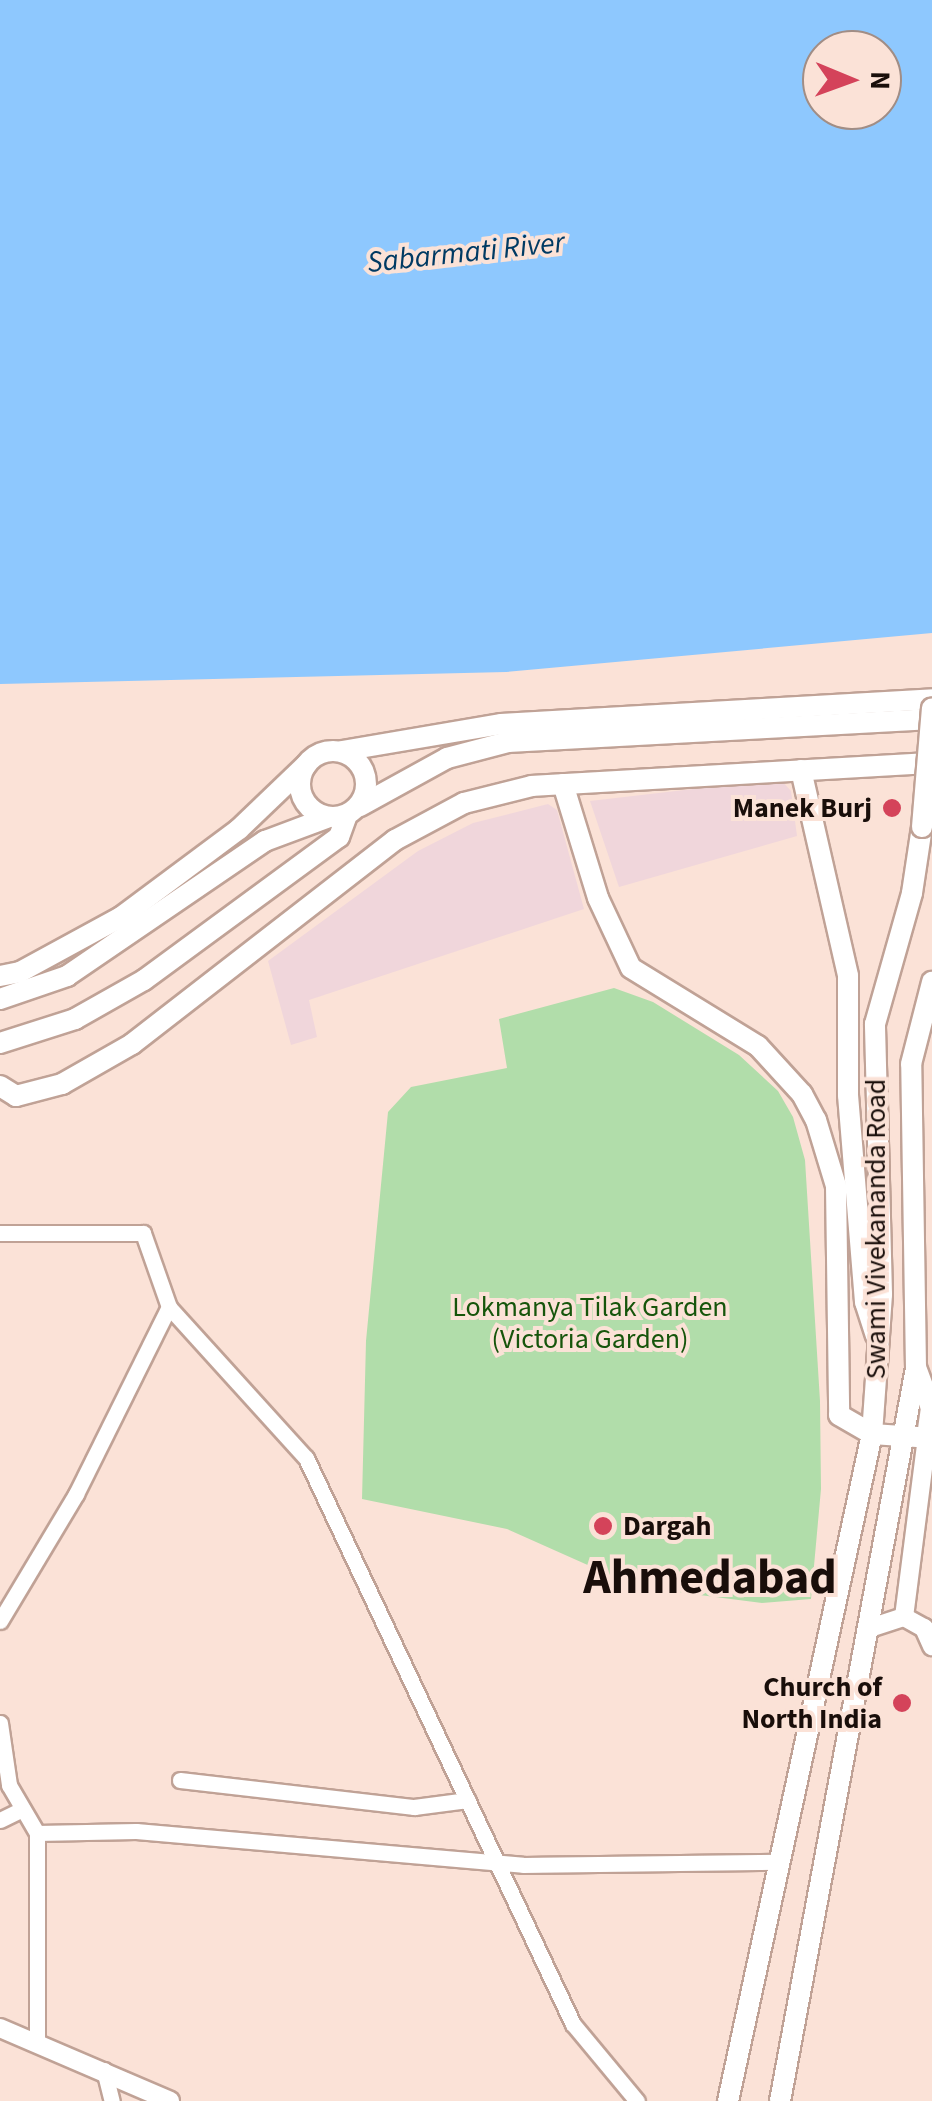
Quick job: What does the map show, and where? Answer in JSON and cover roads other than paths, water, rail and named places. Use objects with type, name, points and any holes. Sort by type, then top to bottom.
[{"type":"main road","points":[[0,976],[20,972],[121,917],[239,828],[322,752],[502,724],[932,699]]},
{"type":"main road","name":"Swami Vivekananda Road","points":[[728,2101],[872,1434],[881,1348],[875,1024],[912,893],[932,708]]},
{"type":"main road","points":[[0,999],[67,976],[265,841],[345,813],[448,758],[508,742],[932,719]]},
{"type":"main road","points":[[0,1043],[75,1019],[144,980],[339,837],[345,813],[366,773],[342,751]]},
{"type":"main road","points":[[0,1086],[16,1096],[62,1084],[132,1044],[395,840],[464,803],[562,784],[932,763]]},
{"type":"main road","points":[[306,764],[302,797],[345,813]]},
{"type":"main road","points":[[801,770],[848,976],[848,1095],[864,1302],[881,1348]]},
{"type":"main road","points":[[562,784],[598,898],[630,968],[758,1046],[802,1094],[816,1120],[836,1186],[840,1415],[872,1434],[930,1438],[931,1408],[916,1368]]},
{"type":"main road","points":[[780,2101],[873,1627],[901,1435],[916,1368],[910,1064],[932,982]]},
{"type":"street","points":[[0,1233],[142,1234],[169,1307],[306,1458],[573,2024],[637,2101]]},
{"type":"street","points":[[0,1620],[76,1494],[169,1307]]},
{"type":"street","points":[[904,1617],[930,1438]]},
{"type":"street","points":[[873,1627],[904,1617],[924,1628],[932,1646]]},
{"type":"street","points":[[0,1723],[9,1785],[37,1833],[37,2043]]},
{"type":"street","points":[[180,1780],[395,1806],[468,1800]]},
{"type":"street","points":[[0,1820],[23,1808]]},
{"type":"street","points":[[37,1833],[136,1831],[496,1863],[780,1862]]},
{"type":"street","points":[[0,2028],[170,2101]]},
{"type":"street","points":[[104,2070],[112,2101]]},
{"type":"water","name":"Sabarmati River","points":[[0,0],[932,0],[932,633],[506,672],[0,684]]},
{"type":"place","name":"Manek Burj","points":[[892,808]]},
{"type":"place","name":"Dargah","points":[[603,1526]]},
{"type":"place","name":"Church of North India","points":[[902,1703]]},
{"type":"district","name":"Ahmedabad","points":[[710,1579]]},
{"type":"park label","name":"Lokmanya Tilak Garden (Victoria Garden)","points":[[590,1323]]}]
